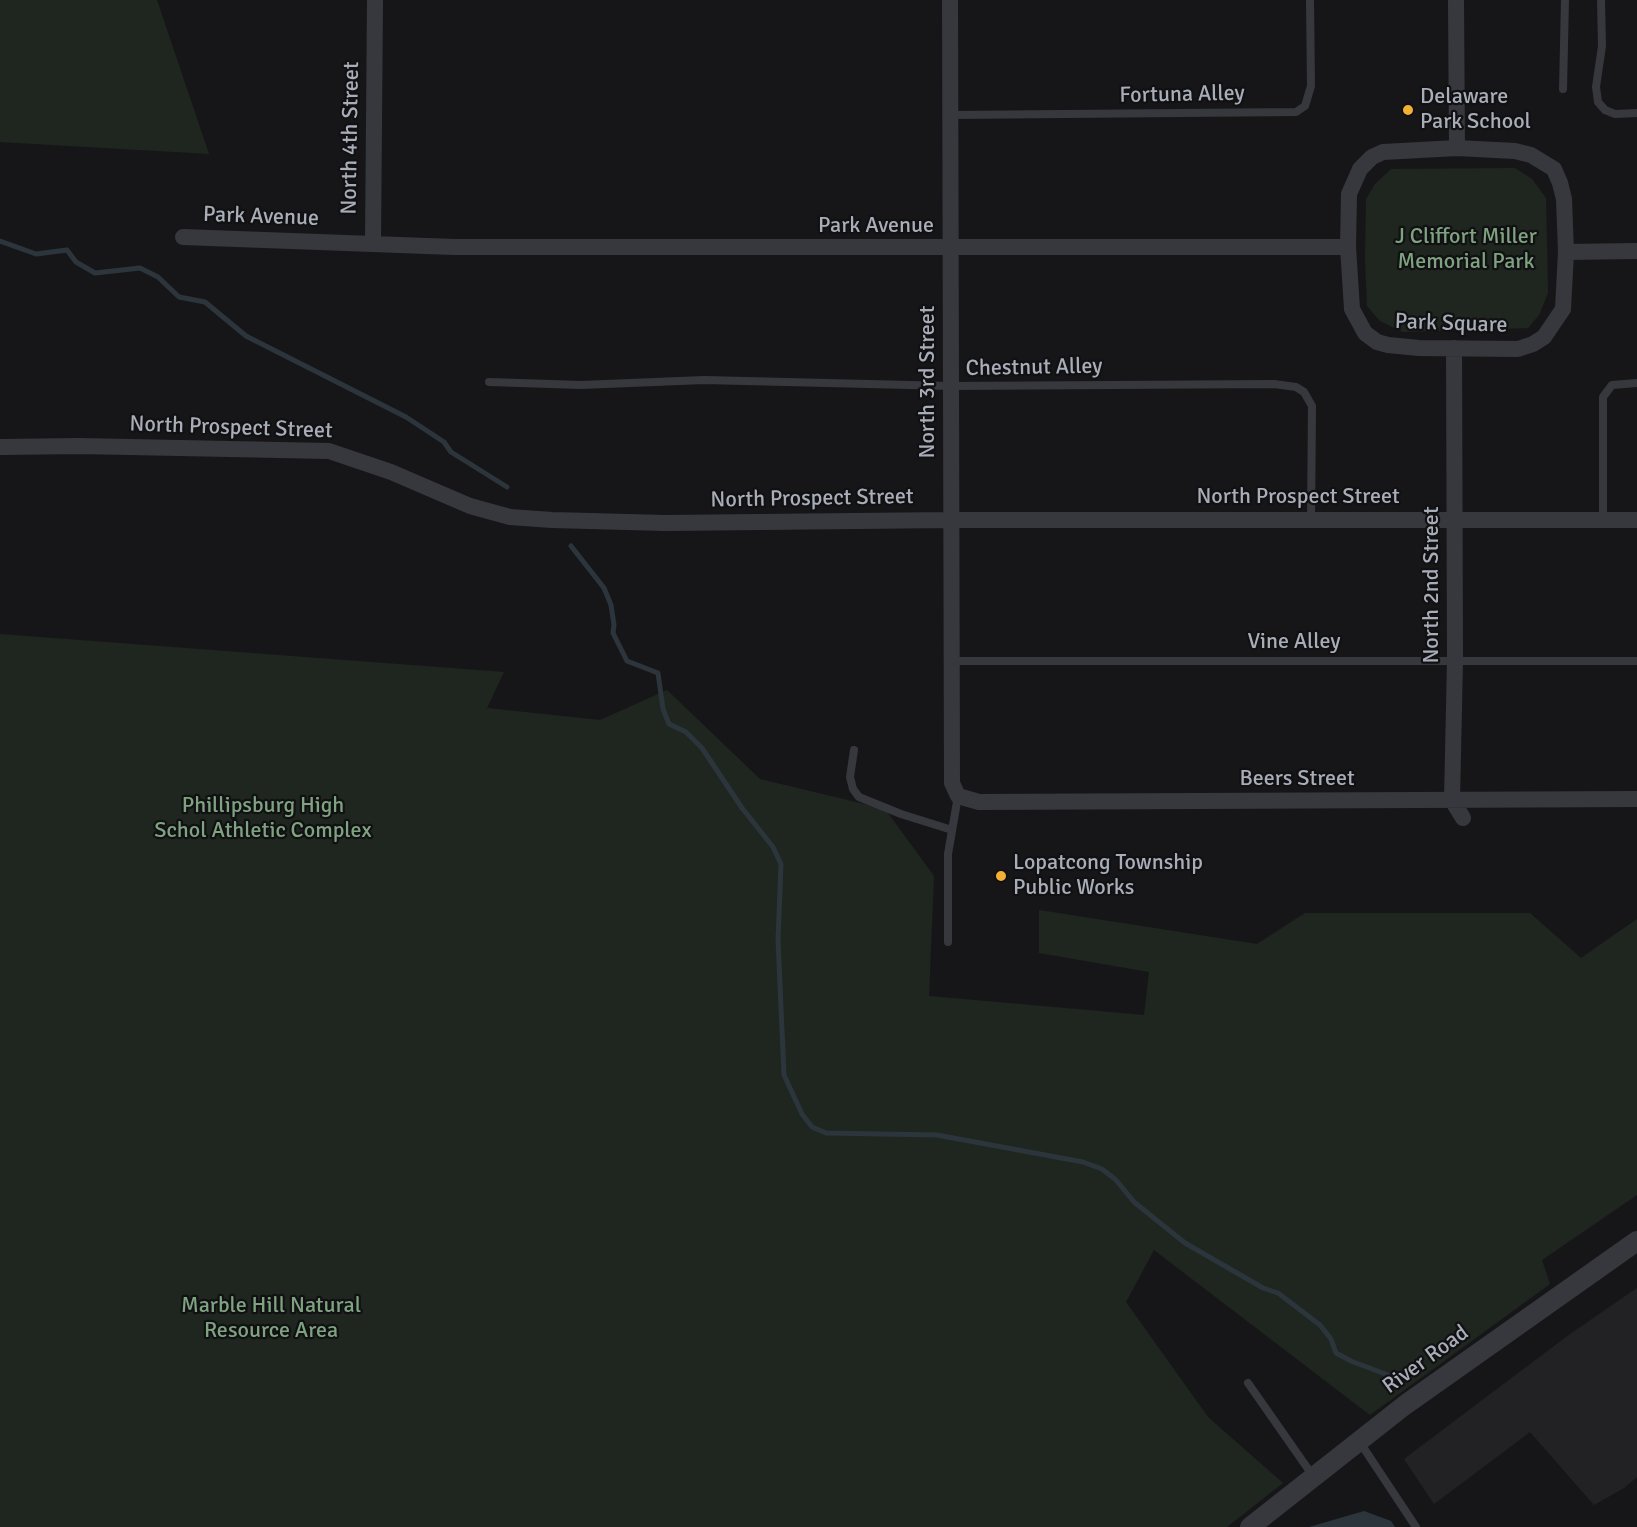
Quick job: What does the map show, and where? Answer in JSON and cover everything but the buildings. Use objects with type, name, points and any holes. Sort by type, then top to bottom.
[{"type":"street","name":"North 4th Street","points":[[375,0],[373,244],[405,245]]},
{"type":"street","name":"North 3rd Street","points":[[950,0],[952,783],[958,796]]},
{"type":"street","points":[[1456,0],[1457,148]]},
{"type":"street","name":"Park Square","points":[[1457,148],[1515,151],[1545,161],[1554,169],[1564,199],[1566,252],[1563,309],[1544,337],[1518,349],[1388,345],[1377,342],[1365,333],[1352,309],[1348,247],[1349,194],[1351,185],[1366,161],[1383,153],[1398,150],[1457,148]]},
{"type":"street","name":"Park Avenue","points":[[183,237],[373,244]]},
{"type":"street","name":"Park Avenue","points":[[405,245],[639,249],[1348,247]]},
{"type":"street","points":[[1566,252],[1637,251]]},
{"type":"street","name":"North 2nd Street","points":[[1452,801],[1455,660],[1454,348]]},
{"type":"street","name":"North Prospect Street","points":[[0,447],[80,446],[329,451],[391,472],[470,506],[510,517],[665,523],[951,520],[1637,520]]},
{"type":"street","name":"Beers Street","points":[[958,796],[979,802],[1637,799]]},
{"type":"street","points":[[1452,801],[1463,818]]},
{"type":"street","name":"River Road","points":[[1250,1527],[1359,1441],[1539,1309],[1637,1241]]},
{"type":"lane","name":"Fortuna Alley","points":[[950,115],[1296,111],[1305,106],[1311,86],[1310,0]]},
{"type":"lane","points":[[1563,89],[1565,0]]},
{"type":"lane","points":[[1601,0],[1602,46],[1596,87],[1598,102],[1605,110],[1615,114],[1637,113]]},
{"type":"lane","name":"Chestnut Alley","points":[[489,382],[581,385],[705,380],[951,386],[1274,384],[1296,387],[1304,392],[1312,406],[1311,520]]},
{"type":"lane","points":[[1603,520],[1603,397],[1612,385],[1637,383]]},
{"type":"lane","name":"Vine Alley","points":[[952,661],[1637,661]]},
{"type":"lane","points":[[854,750],[850,777],[853,789],[859,797],[901,814],[952,830]]},
{"type":"lane","name":"North 3rd Street","points":[[948,942],[948,854],[958,796]]},
{"type":"lane","points":[[1248,1383],[1313,1476]]},
{"type":"lane","points":[[1359,1441],[1416,1527]]},
{"type":"shaded area","points":[[1637,1288],[1637,1477],[1624,1488],[1594,1505],[1530,1432],[1434,1504],[1404,1459],[1570,1334]]},
{"type":"shaded area","points":[[1364,1511],[1391,1521],[1395,1527],[1309,1527]]},
{"type":"green space","points":[[0,0],[157,0],[209,154],[0,142]]},
{"type":"green space","name":"J Cliffort Miller Memorial Park","points":[[1515,168],[1532,179],[1546,198],[1548,293],[1539,315],[1528,328],[1403,332],[1380,321],[1367,306],[1365,260],[1366,199],[1375,184],[1391,169]]},
{"type":"green space","points":[[0,634],[504,672],[487,708],[600,720],[667,690],[760,779],[885,809],[934,876],[929,996],[1144,1015],[1149,972],[1039,953],[1039,910],[1257,944],[1305,913],[1530,913],[1581,958],[1637,919],[1637,1195],[1542,1260],[1550,1284],[1370,1415],[1154,1250],[1126,1302],[1208,1417],[1283,1483],[1227,1527],[0,1527]]},
{"type":"waterway","points":[[0,241],[36,254],[67,250],[76,262],[95,273],[140,268],[158,277],[179,297],[205,302],[246,336],[406,417],[444,442],[451,452],[507,487]]},
{"type":"waterway","points":[[571,546],[604,588],[611,605],[613,633],[627,661],[658,673],[663,709],[669,724],[686,732],[702,748],[742,808],[773,847],[781,864],[778,940],[784,1075],[802,1114],[812,1127],[826,1133],[937,1135],[1083,1162],[1102,1169],[1116,1180],[1134,1202],[1185,1243],[1263,1288],[1278,1293],[1320,1325],[1331,1339],[1336,1353],[1401,1380]]},
{"type":"place","name":"Delaware Park School","points":[[1408,110]]},
{"type":"place","name":"Lopatcong Township Public Works","points":[[1001,876]]},
{"type":"park label","name":"Phillipsburg High Schol Athletic Complex","points":[[263,818]]},
{"type":"park label","name":"Marble Hill Natural Resource Area","points":[[271,1318]]}]
